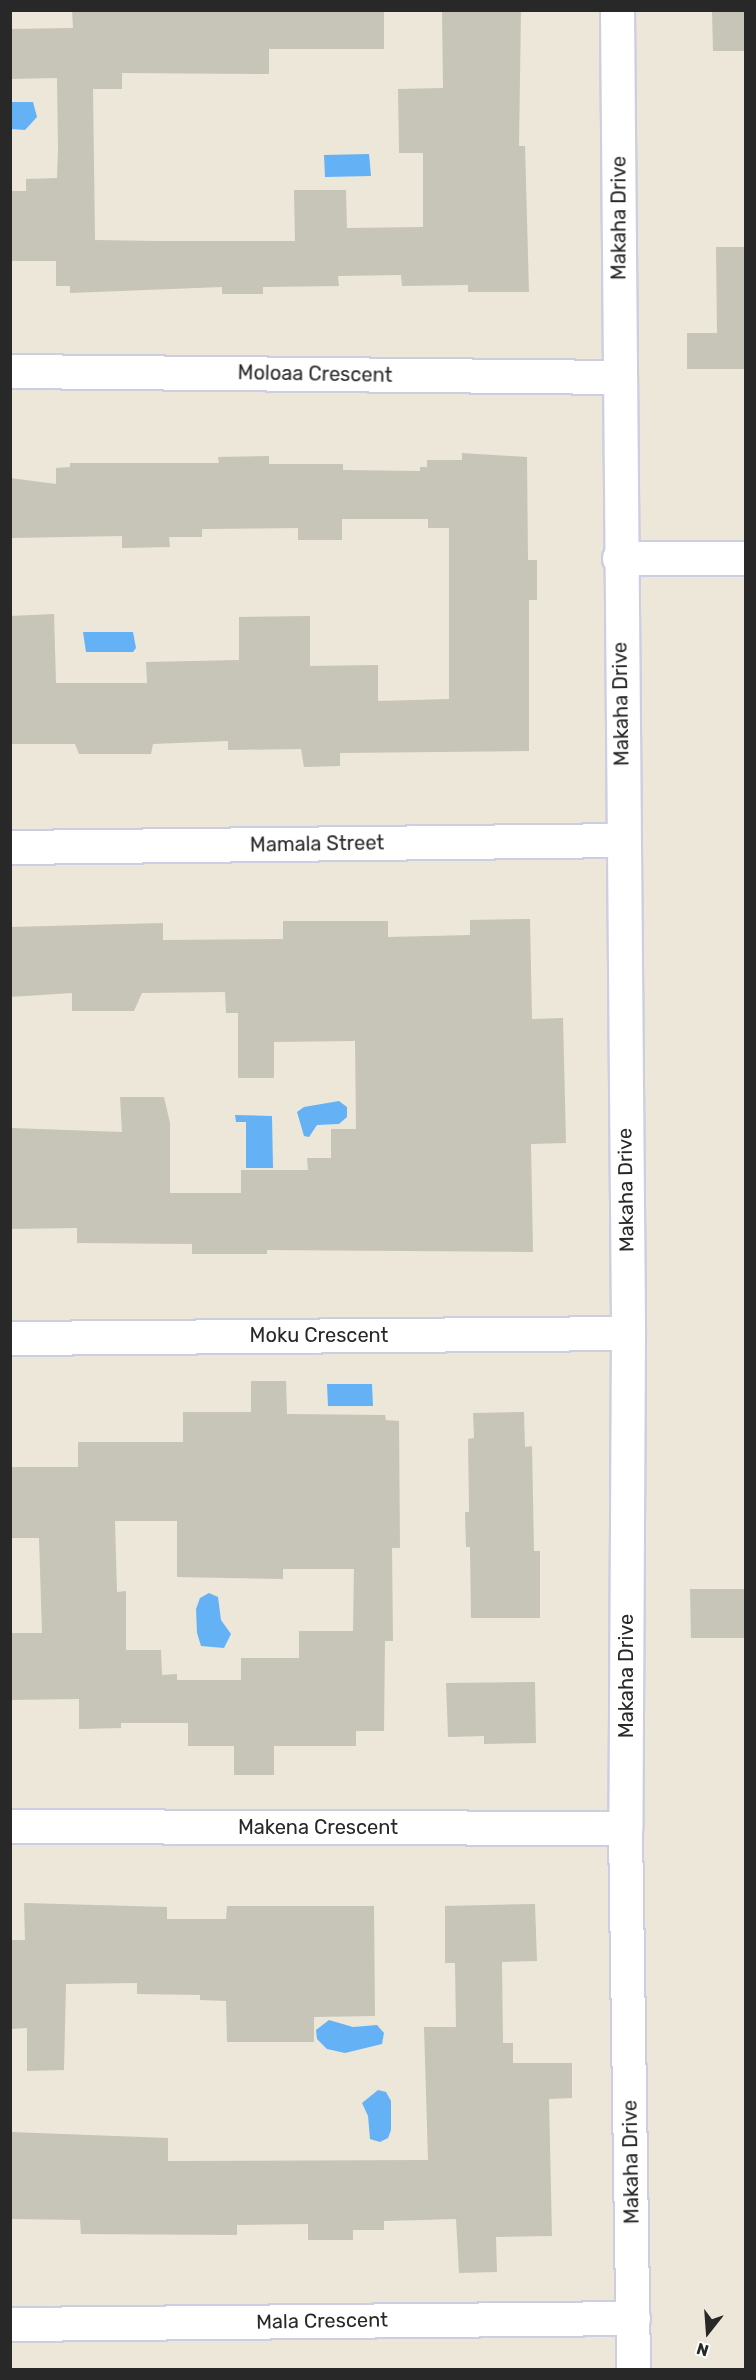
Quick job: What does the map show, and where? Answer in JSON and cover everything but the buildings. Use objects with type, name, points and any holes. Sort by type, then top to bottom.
[{"type":"street","name":"Makaha Drive","points":[[617,10],[619,558],[628,1333],[625,1828],[633,2370]]},
{"type":"street","name":"Moloaa Crescent","points":[[10,371],[619,377]]},
{"type":"street","points":[[619,558],[746,558]]},
{"type":"street","name":"Mamala Street","points":[[10,847],[623,840]]},
{"type":"street","name":"Moku Crescent","points":[[10,1338],[628,1333]]},
{"type":"street","name":"Makena Crescent","points":[[10,1826],[625,1828]]},
{"type":"street","name":"Mala Crescent","points":[[10,2324],[633,2318]]},
{"type":"water","points":[[11,102],[33,102],[37,117],[25,130],[11,129]]},
{"type":"water","points":[[369,154],[371,176],[325,177],[324,155]]},
{"type":"water","points":[[83,632],[133,632],[136,648],[133,652],[86,652]]},
{"type":"water","points":[[339,1101],[347,1107],[347,1117],[339,1124],[317,1125],[309,1137],[304,1136],[297,1112],[304,1107]]},
{"type":"water","points":[[235,1115],[272,1116],[273,1168],[246,1168],[246,1122],[236,1122]]},
{"type":"water","points":[[327,1384],[372,1384],[373,1406],[328,1406]]},
{"type":"water","points":[[209,1593],[218,1597],[221,1620],[231,1634],[224,1648],[201,1646],[197,1633],[196,1609],[200,1598]]},
{"type":"water","points":[[329,2020],[353,2027],[377,2025],[384,2033],[382,2044],[345,2053],[327,2049],[317,2039],[316,2030]]},
{"type":"water","points":[[378,2090],[386,2092],[391,2101],[391,2130],[388,2138],[380,2142],[370,2139],[368,2116],[362,2103]]}]
